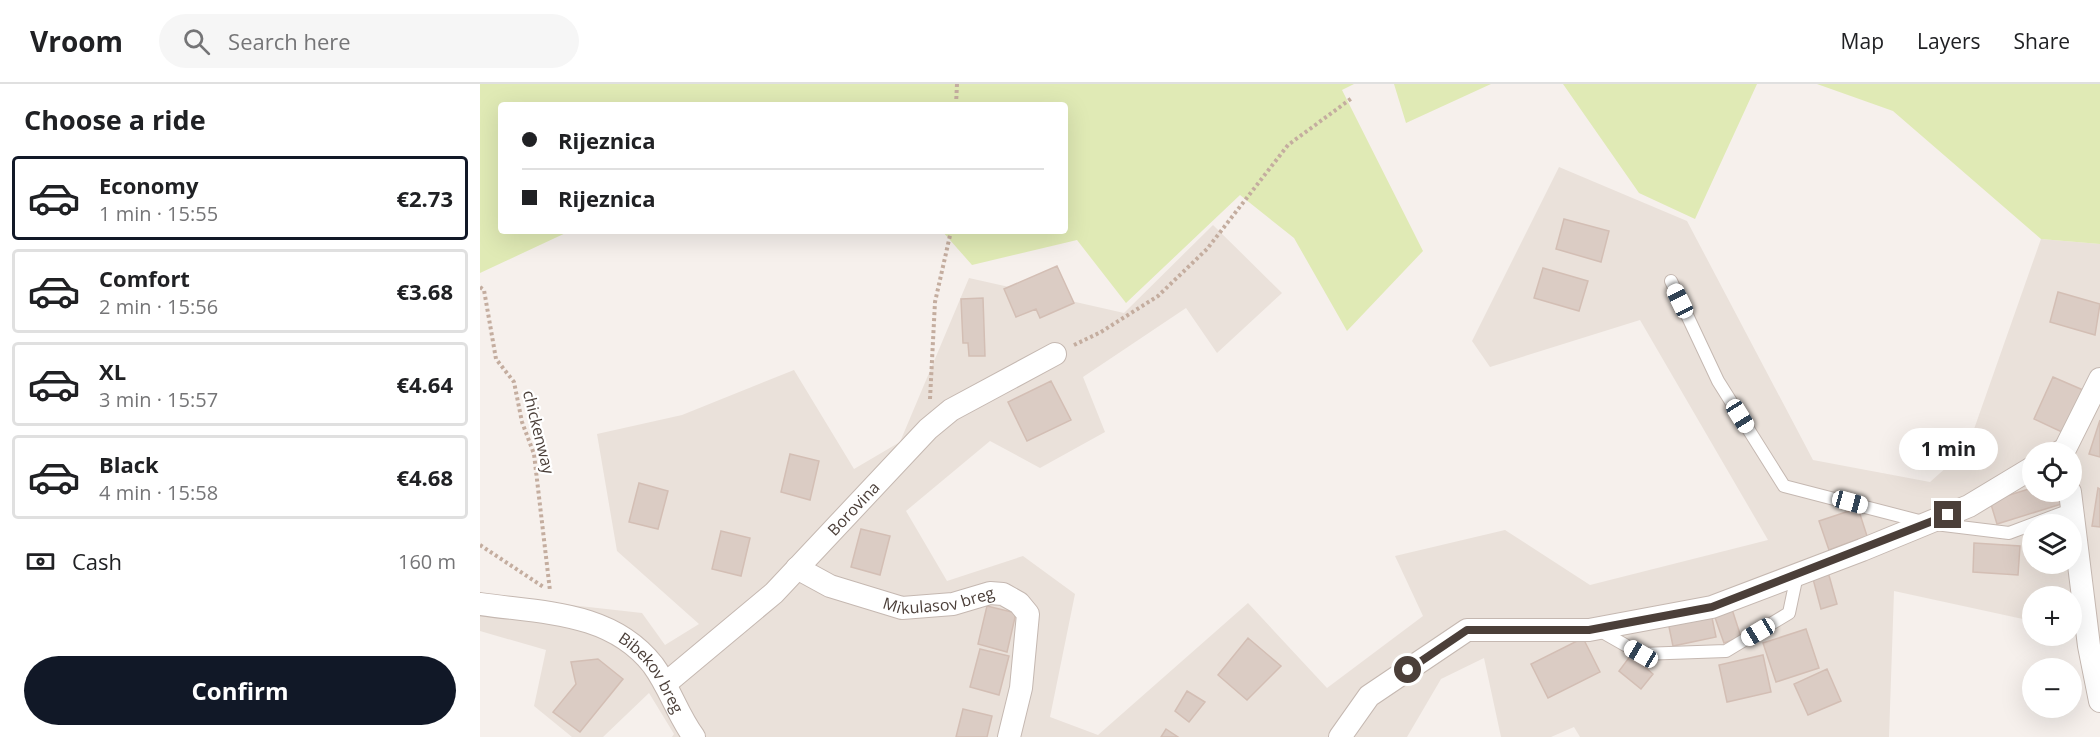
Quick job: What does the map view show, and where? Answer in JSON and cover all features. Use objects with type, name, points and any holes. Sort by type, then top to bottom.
[{"type":"street","name":"Borovina","points":[[665,684],[774,593],[928,429],[951,410],[1055,354]]},
{"type":"street","points":[[2068,442],[2099,384]]},
{"type":"street","points":[[1340,737],[1369,696],[1467,630],[1596,628],[1712,607],[1969,506],[2022,474]]},
{"type":"street","points":[[2072,502],[2090,646],[2100,701]]},
{"type":"street","name":"Mikulasov breg","points":[[797,568],[831,586],[903,608],[952,604],[990,594],[1003,594],[1019,603],[1028,614],[1022,688],[1009,737]]},
{"type":"street","name":"Bibekov breg","points":[[480,604],[577,616],[616,633],[638,650],[665,684],[673,704],[694,737]]},
{"type":"lane","points":[[1671,281],[1718,381],[1784,486],[1927,523],[2009,533],[2070,502]]},
{"type":"lane","points":[[1596,628],[1641,654],[1726,651],[1789,613],[1797,575]]},
{"type":"path","points":[[957,84],[957,102]]},
{"type":"path","points":[[1055,354],[1101,332],[1158,296],[1207,249],[1288,145],[1352,98]]},
{"type":"path","points":[[928,429],[935,302],[950,234]]},
{"type":"path","name":"chickenway","points":[[480,287],[484,290],[496,359],[514,382],[522,422],[534,454],[550,591]]},
{"type":"path","points":[[480,544],[559,595]]},
{"type":"shaded area","points":[[1559,167],[1687,221],[1813,460],[1930,482],[1967,449],[2041,239],[2100,244],[2100,637],[2082,632],[2082,586],[2022,586],[2022,619],[1894,591],[1889,737],[1580,737],[1574,727],[1551,737],[1501,737],[1484,658],[1441,679],[1407,737],[672,737],[674,734],[649,693],[603,737],[572,737],[534,706],[546,650],[480,631],[480,592],[491,596],[642,613],[665,645],[699,624],[617,551],[597,434],[682,415],[794,370],[854,469],[900,442],[969,278],[1124,313],[1213,225],[1282,293],[1217,353],[1186,308],[1083,377],[1105,432],[1040,468],[990,441],[906,511],[947,581],[1023,556],[1075,594],[1050,717],[1098,735],[1248,603],[1327,688],[1423,616],[1395,556],[1505,530],[1590,585],[1768,540],[1640,320],[1490,367],[1472,341]]},
{"type":"green space","points":[[480,84],[1354,84],[1342,90],[1423,251],[1347,331],[1294,238],[1240,195],[1126,303],[1077,240],[972,265],[945,234],[1068,234],[1068,102],[498,102],[498,234],[564,234],[480,273]]},
{"type":"green space","points":[[1394,84],[1491,84],[1406,123]]},
{"type":"green space","points":[[1563,84],[1757,84],[1695,219],[1639,193]]},
{"type":"green space","points":[[1817,84],[2100,84],[2100,244],[2041,239],[1893,111]]},
{"type":"building","points":[[1564,219],[1609,231],[1601,262],[1556,249]]},
{"type":"building","points":[[1057,266],[1074,303],[1040,318],[1036,309],[1016,317],[1004,289]]},
{"type":"building","points":[[1543,268],[1588,281],[1579,311],[1534,298]]},
{"type":"building","points":[[2058,292],[2100,304],[2095,335],[2050,322]]},
{"type":"building","points":[[983,298],[985,356],[969,356],[968,343],[963,343],[961,299]]},
{"type":"building","points":[[2053,377],[2083,390],[2064,433],[2034,419]]},
{"type":"building","points":[[1051,381],[1071,420],[1027,441],[1008,402]]},
{"type":"building","points":[[2100,420],[2100,457],[2089,454]]},
{"type":"building","points":[[790,454],[819,461],[810,500],[781,492]]},
{"type":"building","points":[[639,483],[668,491],[658,529],[629,522]]},
{"type":"building","points":[[2098,488],[2100,489],[2100,527],[2092,526]]},
{"type":"building","points":[[2022,491],[2022,502],[2068,502],[2029,514],[2022,514],[2022,516],[1997,524],[1990,501]]},
{"type":"building","points":[[1858,508],[1867,536],[1829,550],[1819,521]]},
{"type":"building","points":[[861,529],[890,536],[880,575],[851,567]]},
{"type":"building","points":[[721,531],[750,538],[741,576],[712,569]]},
{"type":"building","points":[[1974,543],[2020,546],[2018,575],[1973,572]]},
{"type":"building","points":[[1828,572],[1837,604],[1821,609],[1813,579]]},
{"type":"building","points":[[1730,603],[1741,637],[1724,643],[1712,609]]},
{"type":"building","points":[[987,606],[1016,613],[1007,652],[978,644]]},
{"type":"building","points":[[1711,613],[1716,637],[1673,646],[1668,622]]},
{"type":"building","points":[[1806,629],[1819,668],[1776,682],[1763,643]]},
{"type":"building","points":[[1248,638],[1281,666],[1247,700],[1218,675]]},
{"type":"building","points":[[1583,638],[1600,672],[1548,698],[1531,664]]},
{"type":"building","points":[[980,649],[1009,656],[999,695],[970,687]]},
{"type":"building","points":[[1631,655],[1653,674],[1641,689],[1619,671]]},
{"type":"building","points":[[1763,655],[1771,692],[1727,702],[1719,665]]},
{"type":"building","points":[[598,659],[623,679],[580,732],[553,712],[576,684],[571,662]]},
{"type":"building","points":[[1827,669],[1841,701],[1808,715],[1794,684]]},
{"type":"building","points":[[1187,691],[1205,702],[1189,722],[1175,711]]},
{"type":"building","points":[[963,709],[992,716],[987,737],[956,737]]},
{"type":"building","points":[[1166,729],[1178,737],[1161,737]]},
{"type":"route","points":[[1408,670],[1467,630],[1589,630],[1712,607],[1948,515]]}]
